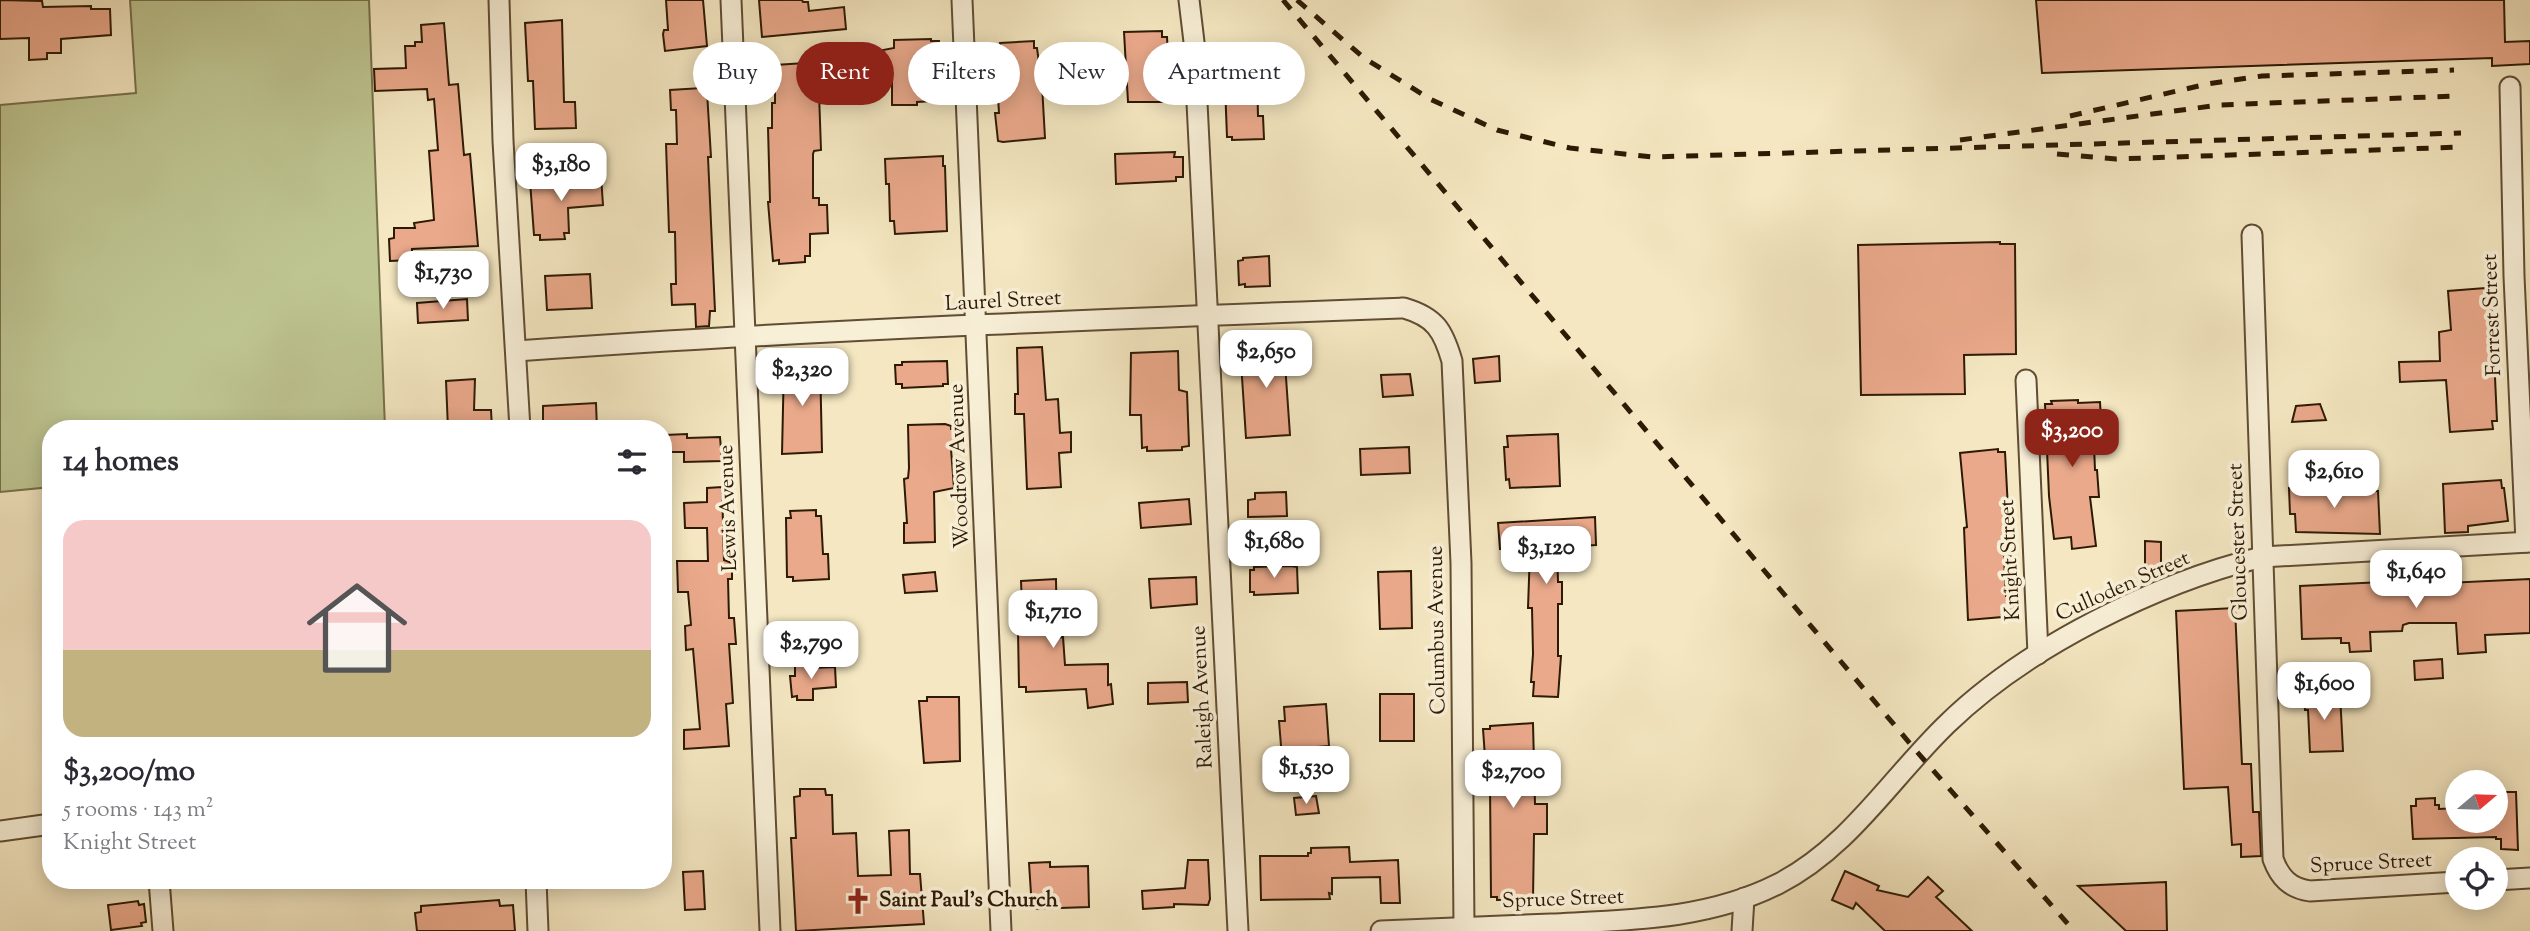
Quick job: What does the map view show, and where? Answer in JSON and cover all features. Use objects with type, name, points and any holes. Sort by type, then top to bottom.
[{"type":"street","points":[[499,0],[503,141],[520,420]]},
{"type":"street","name":"Lewis Avenue","points":[[731,0],[770,931]]},
{"type":"street","name":"Woodrow Avenue","points":[[962,0],[1001,931]]},
{"type":"street","name":"Raleigh Avenue","points":[[1189,0],[1194,42],[1209,315],[1238,931]]},
{"type":"street","name":"Forrest Street","points":[[2510,87],[2514,276],[2528,542]]},
{"type":"street","name":"Gloucester Street","points":[[2252,235],[2273,847]]},
{"type":"street","name":"Laurel Street","points":[[516,351],[746,337],[1404,308],[1433,322],[1446,338],[1452,373]]},
{"type":"street","name":"Columbus Avenue","points":[[1452,373],[1461,564],[1464,928]]},
{"type":"street","name":"Knight Street","points":[[2026,380],[2038,654]]},
{"type":"street","name":"Culloden Street","points":[[1744,898],[1779,884],[1812,863],[1842,838],[1949,722],[2038,654],[2117,610],[2227,566],[2262,558],[2528,542]]},
{"type":"street","points":[[0,831],[42,825]]},
{"type":"street","name":"Spruce Street","points":[[2273,847],[2273,859],[2278,872],[2287,883],[2299,889],[2310,891],[2445,883]]},
{"type":"street","points":[[2508,879],[2530,878]]},
{"type":"street","points":[[160,889],[163,931]]},
{"type":"street","points":[[536,889],[538,931]]},
{"type":"street","points":[[1742,931],[1744,898]]},
{"type":"street","name":"Spruce Street","points":[[1381,931],[1654,919],[1700,911],[1744,898]]},
{"type":"green space","points":[[130,0],[369,0],[385,420],[42,420],[42,488],[0,492],[0,105],[136,93]]},
{"type":"building","points":[[0,0],[42,1],[43,7],[91,6],[91,9],[110,9],[111,35],[61,39],[61,53],[47,53],[47,59],[29,60],[29,38],[0,39]]},
{"type":"building","points":[[666,0],[703,0],[707,42],[693,42],[693,48],[665,51],[663,34],[664,30],[668,30]]},
{"type":"building","points":[[759,0],[802,0],[808,2],[809,11],[844,7],[846,29],[762,37]]},
{"type":"building","points":[[2036,0],[2504,0],[2505,42],[2530,41],[2530,64],[2492,66],[2492,58],[2042,73]]},
{"type":"building","points":[[562,20],[564,102],[575,102],[576,128],[535,129],[533,81],[528,81],[525,23]]},
{"type":"building","points":[[444,23],[449,85],[458,84],[464,155],[470,154],[478,246],[412,249],[412,260],[390,261],[389,239],[394,238],[394,228],[415,228],[414,223],[434,220],[429,151],[438,150],[434,99],[428,100],[427,89],[375,91],[374,69],[406,68],[405,46],[415,46],[415,42],[422,42],[421,25]]},
{"type":"building","points":[[1162,31],[1162,37],[1167,37],[1167,42],[1143,42],[1143,102],[1129,102],[1129,42],[1125,42],[1124,32]]},
{"type":"building","points":[[894,40],[939,41],[908,42],[908,105],[894,105]]},
{"type":"building","points":[[1034,41],[1034,105],[1043,105],[1045,138],[1003,142],[998,141],[995,113],[999,113],[998,105],[1020,105],[1020,42],[1017,42]]},
{"type":"building","points":[[796,64],[796,105],[819,105],[821,150],[814,151],[813,154],[813,198],[819,198],[819,205],[827,205],[828,233],[810,234],[810,256],[805,256],[805,262],[779,264],[779,260],[773,261],[768,202],[768,128],[772,128],[772,105],[782,105],[782,65]]},
{"type":"building","points":[[693,89],[693,105],[708,105],[715,311],[710,311],[709,326],[696,327],[695,304],[672,305],[671,284],[676,284],[675,232],[669,232],[666,144],[677,144],[676,110],[671,110],[670,90]]},
{"type":"building","points":[[1226,105],[1258,105],[1258,116],[1263,116],[1264,139],[1232,140],[1232,137],[1227,137]]},
{"type":"building","points":[[1175,152],[1174,157],[1183,157],[1183,177],[1176,177],[1176,181],[1116,184],[1115,154]]},
{"type":"building","points":[[943,156],[947,231],[895,234],[894,221],[890,221],[885,159]]},
{"type":"building","points":[[601,176],[603,205],[568,208],[569,233],[564,233],[565,239],[540,240],[540,235],[534,235],[530,181]]},
{"type":"building","points":[[2015,244],[2016,354],[1964,355],[1965,394],[1861,395],[1858,245]]},
{"type":"building","points":[[1269,256],[1270,286],[1239,285],[1238,261],[1243,258]]},
{"type":"building","points":[[590,274],[592,308],[547,310],[545,276]]},
{"type":"building","points":[[2485,288],[2485,291],[2491,290],[2497,421],[2492,421],[2493,429],[2450,432],[2446,380],[2400,382],[2399,362],[2440,361],[2439,332],[2451,330],[2448,291]]},
{"type":"building","points":[[467,299],[468,320],[418,323],[417,303]]},
{"type":"building","points":[[1292,343],[1293,363],[1285,363],[1290,435],[1246,438],[1240,347]]},
{"type":"building","points":[[1042,347],[1046,400],[1058,399],[1060,433],[1071,432],[1071,452],[1059,453],[1061,487],[1027,489],[1024,414],[1015,414],[1015,394],[1018,394],[1017,348]]},
{"type":"building","points":[[1178,351],[1179,390],[1187,392],[1189,446],[1182,447],[1182,450],[1147,451],[1147,447],[1142,448],[1141,415],[1130,415],[1131,353]]},
{"type":"building","points":[[1499,356],[1500,381],[1475,383],[1473,359]]},
{"type":"building","points":[[820,361],[822,452],[782,454],[784,362]]},
{"type":"building","points":[[947,361],[948,384],[902,388],[902,384],[896,384],[895,365],[902,365],[902,362]]},
{"type":"building","points":[[1410,374],[1413,395],[1383,397],[1381,375]]},
{"type":"building","points":[[475,379],[474,410],[491,410],[492,420],[448,420],[446,381]]},
{"type":"building","points":[[2078,400],[2078,403],[2100,402],[2101,420],[2093,421],[2099,497],[2090,497],[2096,546],[2072,549],[2071,537],[2054,539],[2049,496],[2045,404],[2052,404],[2051,401]]},
{"type":"building","points":[[596,403],[597,420],[543,420],[543,406]]},
{"type":"building","points":[[2320,404],[2326,420],[2292,422],[2296,406]]},
{"type":"building","points":[[945,424],[954,429],[955,449],[951,449],[954,488],[934,492],[935,542],[904,543],[904,523],[907,523],[904,479],[908,478],[909,468],[908,425]]},
{"type":"building","points":[[687,434],[687,438],[720,437],[722,461],[684,462],[684,452],[672,452],[672,435]]},
{"type":"building","points":[[1558,434],[1560,486],[1510,488],[1509,479],[1506,480],[1504,447],[1508,447],[1507,436]]},
{"type":"building","points":[[1409,447],[1410,473],[1361,475],[1360,449]]},
{"type":"building","points":[[1998,449],[1998,452],[2005,452],[2008,509],[2003,510],[2011,556],[2004,557],[2006,596],[2013,596],[2014,616],[1968,620],[1964,528],[1967,527],[1960,453]]},
{"type":"building","points":[[2294,477],[2312,477],[2314,490],[2378,491],[2380,534],[2296,532],[2295,514],[2290,514],[2289,488],[2295,488]]},
{"type":"building","points":[[2501,480],[2508,521],[2468,526],[2468,532],[2445,533],[2443,484]]},
{"type":"building","points":[[722,487],[724,560],[732,563],[732,579],[728,579],[729,618],[734,618],[736,644],[729,644],[733,703],[726,704],[729,746],[684,749],[684,730],[700,729],[693,649],[686,650],[685,626],[691,625],[688,592],[678,592],[677,561],[708,561],[707,528],[685,528],[684,503],[707,502],[707,488]]},
{"type":"building","points":[[1286,492],[1287,516],[1248,517],[1248,500],[1255,499],[1255,493]]},
{"type":"building","points":[[1189,499],[1191,524],[1141,528],[1139,503]]},
{"type":"building","points":[[816,510],[816,516],[821,516],[823,554],[828,554],[829,579],[793,581],[793,577],[787,577],[786,518],[791,518],[790,511]]},
{"type":"building","points":[[1595,517],[1596,545],[1557,547],[1558,582],[1562,582],[1562,604],[1558,604],[1558,656],[1561,656],[1558,697],[1533,696],[1532,608],[1528,608],[1530,551],[1500,549],[1498,523]]},
{"type":"building","points":[[2145,541],[2161,542],[2161,569],[2145,569]]},
{"type":"building","points":[[1254,567],[1297,567],[1298,593],[1254,595],[1254,592],[1250,592],[1250,570],[1254,570]]},
{"type":"building","points":[[1411,571],[1412,628],[1380,629],[1378,572]]},
{"type":"building","points":[[935,572],[937,591],[905,593],[903,575]]},
{"type":"building","points":[[1196,577],[1197,604],[1151,608],[1149,579]]},
{"type":"building","points":[[1056,579],[1057,638],[1063,637],[1065,665],[1108,664],[1108,685],[1111,684],[1113,704],[1088,708],[1086,689],[1026,692],[1026,687],[1019,687],[1018,631],[1023,631],[1021,581]]},
{"type":"building","points":[[2530,579],[2530,633],[2485,635],[2486,652],[2458,654],[2456,623],[2409,623],[2403,625],[2402,631],[2370,632],[2371,651],[2350,652],[2349,643],[2341,643],[2341,638],[2302,639],[2300,586]]},
{"type":"building","points":[[2235,608],[2242,764],[2251,764],[2253,812],[2259,812],[2261,856],[2241,857],[2241,844],[2232,845],[2228,787],[2184,789],[2176,611]]},
{"type":"building","points":[[2442,659],[2443,678],[2415,680],[2414,661]]},
{"type":"building","points":[[811,664],[811,668],[835,667],[836,687],[813,689],[813,700],[797,700],[797,696],[792,697],[790,676],[795,676],[795,665]]},
{"type":"building","points":[[1187,682],[1188,702],[1148,704],[1148,683]]},
{"type":"building","points":[[1380,694],[1414,694],[1414,741],[1380,741]]},
{"type":"building","points":[[2304,694],[2340,694],[2343,751],[2310,752],[2308,710],[2305,710]]},
{"type":"building","points":[[927,697],[959,697],[960,761],[924,763],[919,701],[927,701]]},
{"type":"building","points":[[1326,704],[1329,746],[1305,748],[1308,786],[1271,788],[1271,785],[1266,785],[1265,763],[1270,763],[1270,759],[1282,758],[1279,721],[1285,721],[1284,707]]},
{"type":"building","points":[[1533,723],[1535,804],[1547,804],[1547,834],[1534,834],[1533,899],[1497,900],[1497,897],[1491,897],[1490,785],[1487,785],[1483,729],[1490,729],[1490,726]]},
{"type":"building","name":"Saint Paul's Church","points":[[800,789],[825,789],[826,795],[832,795],[833,834],[856,833],[858,876],[891,875],[889,831],[909,830],[910,874],[920,874],[924,924],[796,931],[791,838],[796,838],[794,797],[800,796]]},
{"type":"building","points":[[2508,792],[2516,792],[2518,850],[2501,847],[2501,839],[2496,837],[2413,839],[2411,806],[2416,806],[2416,799],[2435,798],[2435,805],[2439,805],[2439,809],[2445,809],[2445,833],[2508,833]]},
{"type":"building","points":[[1316,796],[1319,813],[1296,815],[1294,798]]},
{"type":"building","points":[[1349,847],[1350,862],[1398,860],[1400,903],[1381,903],[1380,877],[1332,878],[1330,899],[1261,900],[1260,856],[1308,856],[1311,848]]},
{"type":"building","points":[[1188,860],[1208,860],[1208,905],[1174,904],[1174,907],[1143,909],[1142,891],[1185,888]]},
{"type":"building","points":[[1050,862],[1050,867],[1088,866],[1089,907],[1032,909],[1029,863]]},
{"type":"building","points":[[703,871],[705,909],[685,910],[683,872]]},
{"type":"building","points":[[1845,871],[1879,886],[1877,890],[1908,897],[1928,877],[1943,891],[1936,897],[1972,931],[1885,931],[1856,903],[1853,909],[1832,900]]},
{"type":"building","points":[[2166,882],[2167,931],[2126,931],[2078,886]]},
{"type":"building","points":[[499,900],[500,906],[513,905],[515,931],[417,931],[415,913],[421,912],[421,906]]},
{"type":"building","points":[[138,901],[139,905],[144,904],[146,922],[141,923],[142,926],[111,930],[108,905]]},
{"type":"railway","points":[[1283,0],[1918,753],[2074,931]]},
{"type":"railway","points":[[1297,0],[1364,58],[1430,99],[1497,130],[1570,148],[1652,157],[2461,133]]},
{"type":"railway","points":[[2070,116],[2207,84],[2262,76],[2454,70]]},
{"type":"railway","points":[[1960,140],[2219,105],[2456,96]]},
{"type":"railway","points":[[2057,154],[2116,159],[2462,147]]},
{"type":"place","name":"Saint Paul's Church","points":[[858,901]]}]
